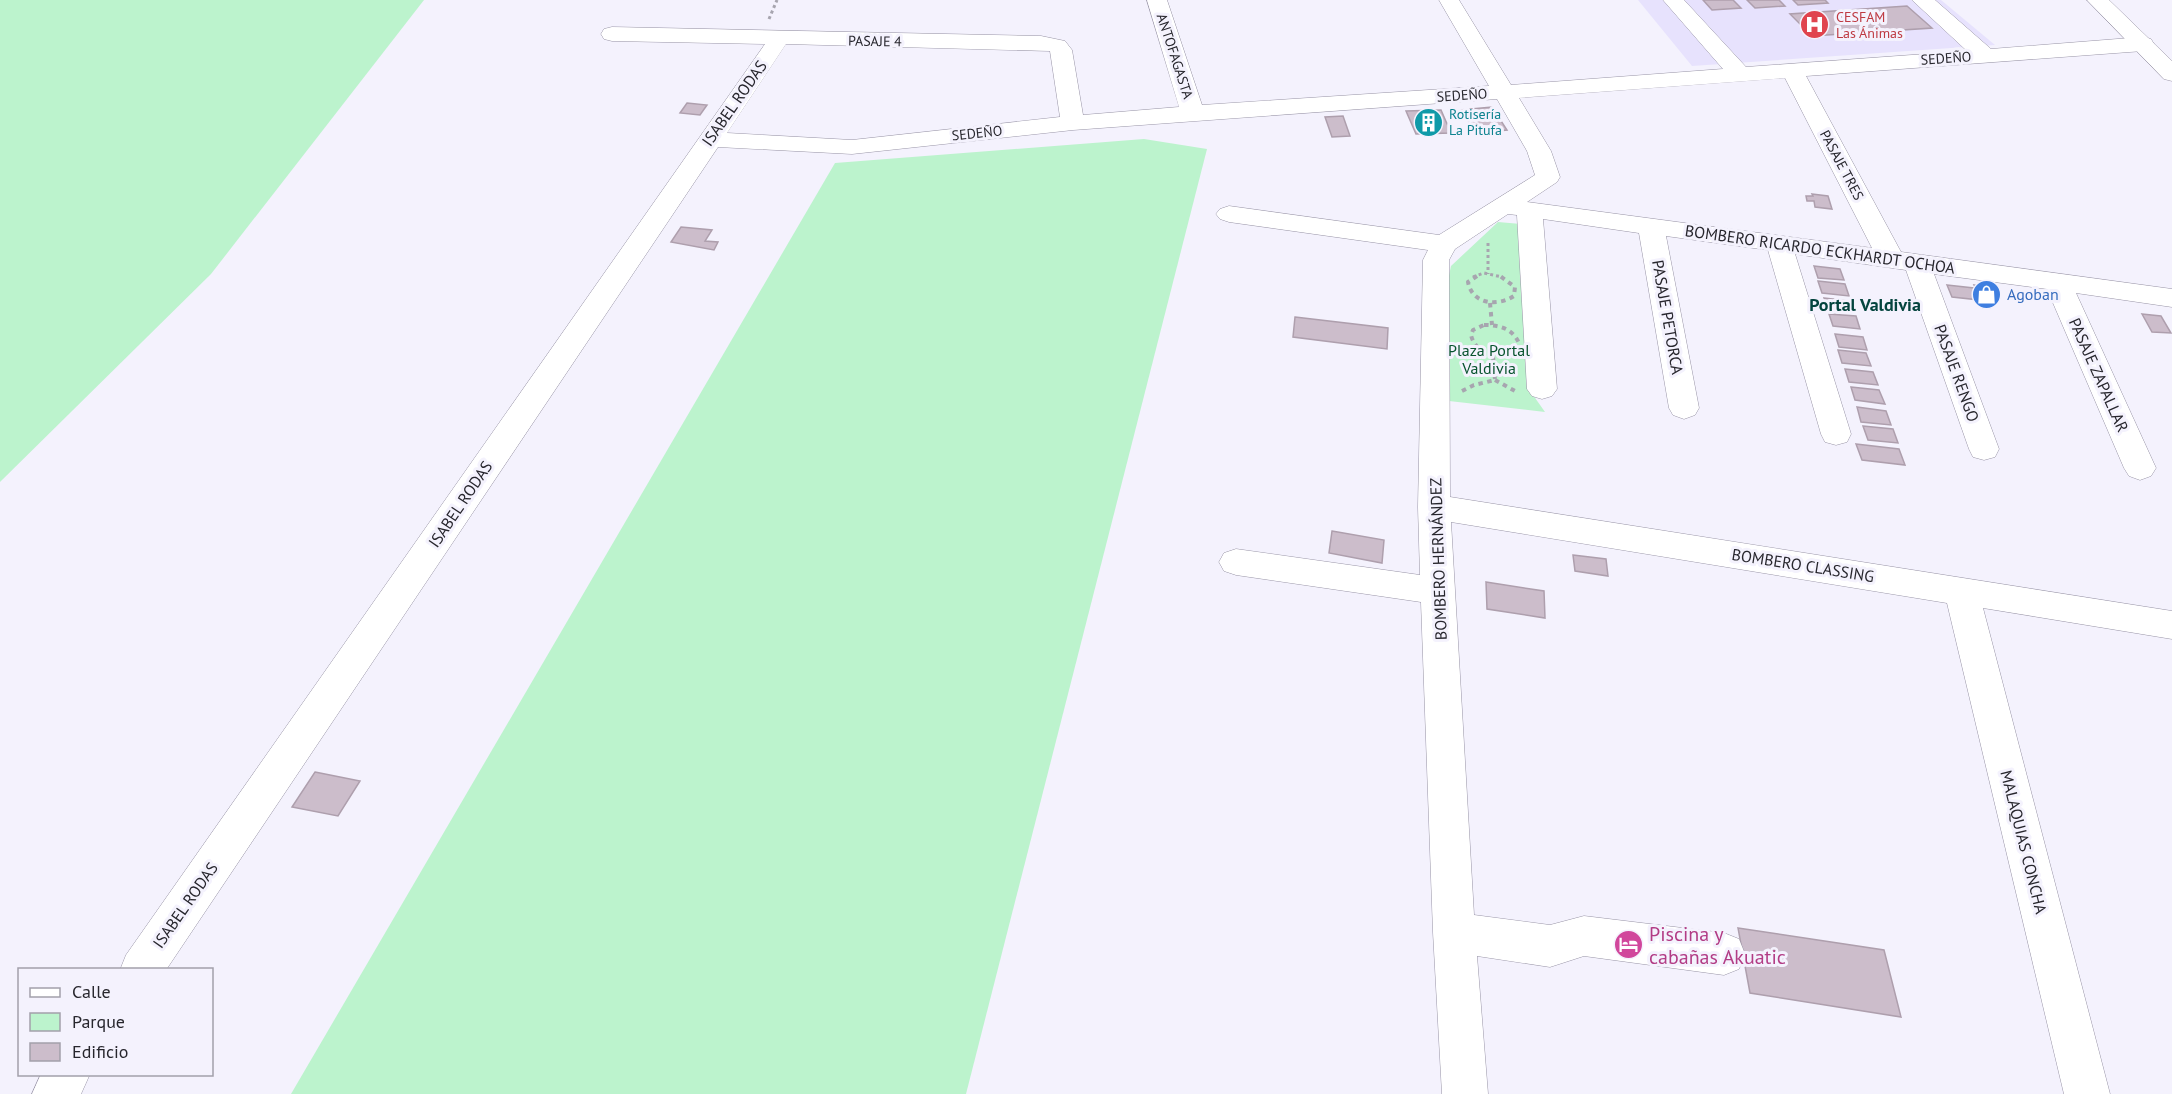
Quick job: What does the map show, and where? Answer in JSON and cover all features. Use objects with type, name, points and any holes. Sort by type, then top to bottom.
[{"type":"main road","name":"ANTOFAGASTA","points":[[1157,0],[1194,112]]},
{"type":"main road","points":[[1229,214],[1444,244],[1517,208],[1548,177],[1539,151],[1449,0]]},
{"type":"main road","points":[[1673,0],[1740,74]]},
{"type":"main road","points":[[1922,0],[1985,55]]},
{"type":"main road","points":[[2097,0],[2147,38],[2172,53]]},
{"type":"main road","points":[[2119,0],[2172,74]]},
{"type":"main road","name":"PASAJE 4","points":[[612,34],[1041,43],[1057,46],[1061,50],[1073,123]]},
{"type":"main road","name":"SEDEÑO","points":[[709,139],[852,147],[1194,112],[1505,92],[1792,70],[1985,55],[2147,38]]},
{"type":"main road","name":"ISABEL RODAS","points":[[142,968],[779,39]]},
{"type":"main road","name":"PASAJE TRES","points":[[1792,70],[1904,261]]},
{"type":"main road","points":[[1517,208],[1542,389]]},
{"type":"main road","name":"BOMBERO RICARDO ECKHARDT OCHOA","points":[[1517,208],[2172,298]]},
{"type":"main road","name":"PASAJE PETORCA","points":[[1652,226],[1684,408]]},
{"type":"main road","name":"BOMBERO HERNÁNDEZ","points":[[1444,244],[1436,260],[1434,286],[1434,507],[1454,932],[1465,1094]]},
{"type":"main road","points":[[1779,244],[1836,434]]},
{"type":"main road","name":"PASAJE RENGO","points":[[1904,261],[1984,449]]},
{"type":"main road","name":"PASAJE ZAPALLAR","points":[[2057,282],[2140,468]]},
{"type":"main road","name":"BOMBERO CLASSING","points":[[1434,507],[2172,625]]},
{"type":"main road","points":[[1236,562],[1438,591]]},
{"type":"main road","name":"MALAQUIAS CONCHA","points":[[1961,590],[2087,1094]]},
{"type":"main road","points":[[1454,932],[1550,946],[1584,936],[1724,954]]},
{"type":"main road","points":[[55,1094],[67,1076]]},
{"type":"path","points":[[1488,239],[1488,274]]},
{"type":"path","points":[[1488,274],[1506,278],[1515,287],[1510,300],[1490,303],[1475,297],[1468,287],[1472,278],[1488,274]]},
{"type":"path","points":[[1490,303],[1492,325]]},
{"type":"path","points":[[1492,325],[1514,333],[1519,343],[1514,352],[1508,355],[1493,356],[1478,350],[1471,337],[1473,330],[1492,325]]},
{"type":"path","points":[[1458,394],[1474,385],[1495,380],[1493,356]]},
{"type":"shaded area","name":"CESFAM Las Ánimas","points":[[1638,0],[1941,0],[1995,45],[1692,66]]},
{"type":"green space","points":[[0,0],[424,0],[211,274],[0,482]]},
{"type":"green space","points":[[1144,139],[1207,149],[966,1094],[291,1094],[835,163]]},
{"type":"green space","name":"Plaza Portal Valdivia","points":[[1498,222],[1521,224],[1533,395],[1545,412],[1449,401],[1447,285],[1451,266]]},
{"type":"building","points":[[1703,0],[1733,0],[1741,8],[1712,10]]},
{"type":"building","points":[[1747,0],[1779,0],[1785,6],[1755,8]]},
{"type":"building","points":[[1793,0],[1825,0],[1828,3],[1798,5]]},
{"type":"building","points":[[1907,6],[1932,28],[1812,36],[1790,14]]},
{"type":"building","points":[[687,103],[707,105],[700,115],[680,113]]},
{"type":"building","points":[[1492,107],[1507,130],[1476,133],[1461,110]]},
{"type":"building","name":"Rotisería La Pitufa","points":[[1441,110],[1451,133],[1416,134],[1406,111]]},
{"type":"building","points":[[1343,116],[1350,136],[1332,137],[1325,117]]},
{"type":"building","points":[[1812,194],[1828,196],[1832,209],[1815,207],[1814,201],[1807,201],[1806,196],[1813,196]]},
{"type":"building","points":[[681,227],[712,230],[705,241],[718,242],[714,250],[671,242]]},
{"type":"building","points":[[1814,266],[1840,269],[1844,280],[1818,278]]},
{"type":"building","points":[[1818,281],[1845,284],[1849,296],[1822,293]]},
{"type":"building","points":[[1947,285],[1974,288],[1980,300],[1952,297]]},
{"type":"building","name":"Agoban","points":[[1974,285],[1990,287],[1997,303],[1982,302]]},
{"type":"building","points":[[1824,298],[1850,301],[1855,312],[1828,310]]},
{"type":"building","points":[[1829,314],[1856,316],[1860,329],[1833,326]]},
{"type":"building","points":[[2142,314],[2161,316],[2171,333],[2152,332]]},
{"type":"building","points":[[1295,317],[1388,328],[1387,349],[1293,337]]},
{"type":"building","points":[[1835,334],[1863,337],[1867,350],[1839,347]]},
{"type":"building","points":[[1838,350],[1866,353],[1871,366],[1842,363]]},
{"type":"building","points":[[1845,369],[1873,372],[1878,385],[1849,382]]},
{"type":"building","points":[[1851,387],[1879,390],[1885,404],[1855,400]]},
{"type":"building","points":[[1857,407],[1886,411],[1891,425],[1861,422]]},
{"type":"building","points":[[1863,426],[1893,429],[1898,443],[1868,440]]},
{"type":"building","points":[[1856,444],[1899,449],[1905,465],[1862,460]]},
{"type":"building","points":[[1332,531],[1384,540],[1382,563],[1329,553]]},
{"type":"building","points":[[1573,555],[1606,559],[1608,576],[1575,571]]},
{"type":"building","points":[[1486,582],[1544,591],[1545,618],[1487,609]]},
{"type":"building","points":[[315,772],[360,781],[338,816],[292,807]]},
{"type":"building","points":[[1738,928],[1884,950],[1901,1017],[1750,993]]},
{"type":"place","name":"CESFAM Las Ánimas","points":[[1815,25]]},
{"type":"place","name":"Rotisería La Pitufa","points":[[1428,122]]},
{"type":"place","name":"Agoban","points":[[1986,294]]},
{"type":"place","name":"Piscina y cabañas Akuatic","points":[[1628,945]]},
{"type":"district","name":"Portal Valdivia","points":[[1865,305]]}]
